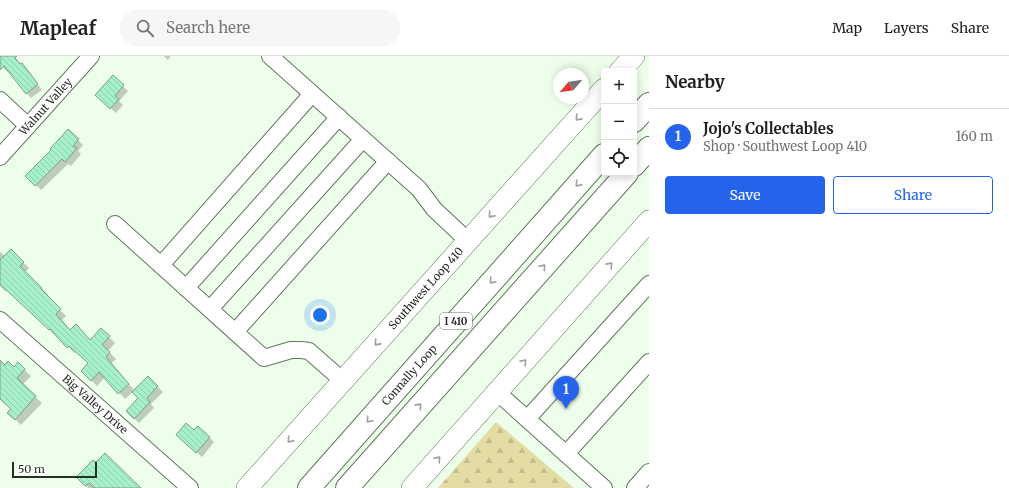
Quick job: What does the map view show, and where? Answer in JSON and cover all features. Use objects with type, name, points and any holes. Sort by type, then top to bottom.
[{"type":"highway","points":[[637,118],[649,104]]},
{"type":"highway","points":[[637,162],[649,148]]},
{"type":"highway","name":"Connally Loop","points":[[309,488],[601,158]]},
{"type":"highway","name":"I 410","points":[[347,488],[624,176]]},
{"type":"main road","points":[[623,68],[634,56]]},
{"type":"main road","name":"Southwest Loop 410","points":[[247,488],[601,92]]},
{"type":"main road","points":[[412,488],[649,221]]},
{"type":"street","name":"Walnut Valley","points":[[0,157],[91,56]]},
{"type":"street","points":[[270,56],[419,189],[434,209],[468,241]]},
{"type":"street","points":[[161,265],[312,94]]},
{"type":"street","points":[[0,100],[28,126]]},
{"type":"street","points":[[186,288],[338,117]]},
{"type":"street","points":[[210,309],[363,139]]},
{"type":"street","points":[[235,332],[388,161]]},
{"type":"street","points":[[115,224],[264,358],[291,350],[310,351],[343,381]]},
{"type":"street","points":[[527,419],[649,284]]},
{"type":"street","name":"Big Valley Drive","points":[[0,320],[190,488]]},
{"type":"street","points":[[566,454],[649,362]]},
{"type":"street","points":[[497,392],[604,488]]},
{"type":"street","points":[[635,488],[649,472]]},
{"type":"green space","points":[[496,422],[574,488],[438,488]]},
{"type":"building","points":[[0,56],[17,56],[15,58],[20,64],[22,63],[38,84],[26,94],[4,66],[0,70]]},
{"type":"building","points":[[113,75],[124,85],[115,96],[119,99],[110,109],[95,95]]},
{"type":"building","points":[[68,129],[79,139],[73,146],[77,148],[65,162],[62,159],[35,186],[25,176],[51,150],[50,149]]},
{"type":"building","points":[[11,249],[24,262],[20,266],[61,309],[56,314],[70,330],[76,324],[90,340],[101,328],[110,336],[102,345],[110,352],[106,357],[129,384],[118,394],[99,372],[91,381],[81,371],[88,363],[69,346],[67,348],[50,329],[49,330],[0,284],[0,260]]},
{"type":"building","points":[[0,360],[5,365],[8,361],[14,367],[18,362],[25,369],[17,378],[36,396],[15,420],[7,413],[11,409],[0,399]]},
{"type":"building","points":[[148,376],[158,386],[147,398],[150,402],[134,419],[126,411],[138,398],[132,392]]},
{"type":"building","points":[[186,423],[194,430],[198,426],[210,437],[196,453],[176,435]]},
{"type":"building","points":[[105,453],[141,488],[94,488],[89,483],[85,486],[76,477],[93,460],[96,462]]},
{"type":"place","name":"Jojo's Collectables","points":[[566,409]]}]
